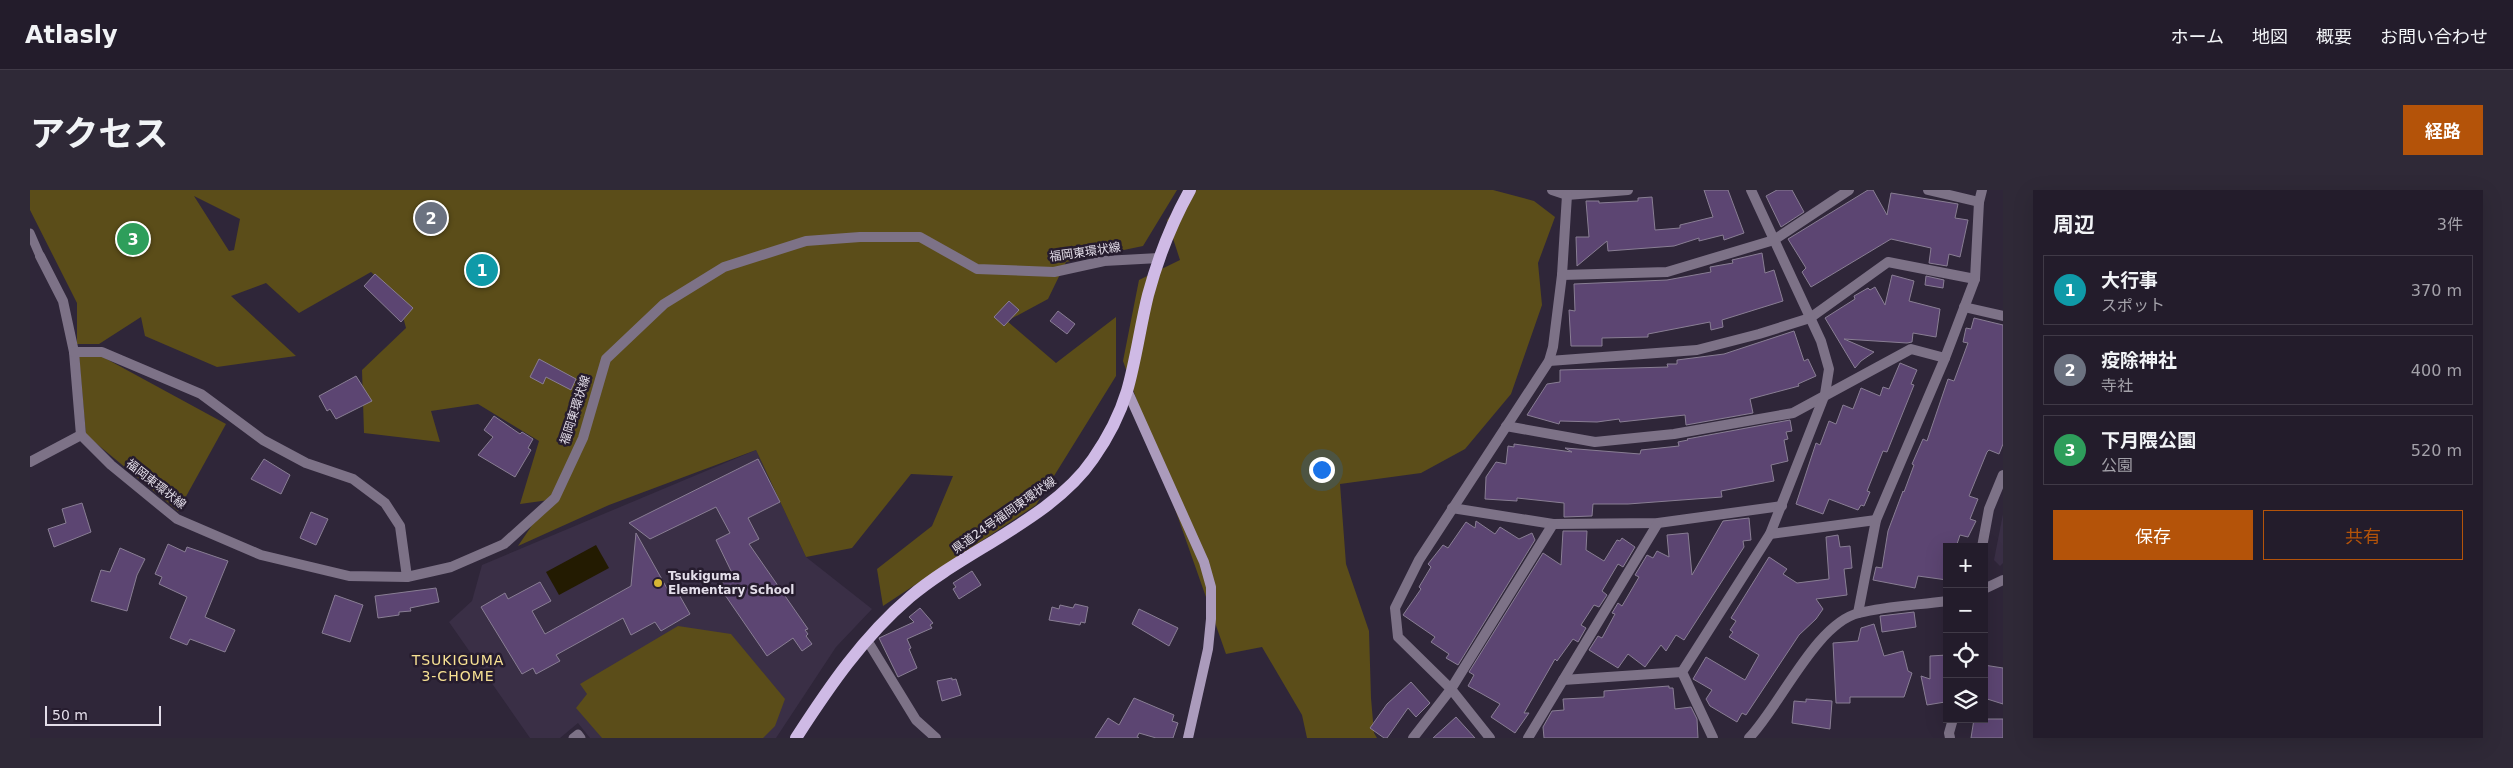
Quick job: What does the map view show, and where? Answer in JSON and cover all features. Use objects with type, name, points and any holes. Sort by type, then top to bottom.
[{"type":"main road","name":"県道24号福岡東環状線","points":[[867,640],[910,597],[1060,495],[1093,459],[1120,411],[1127,390],[1158,258],[1173,221],[1190,190]]},
{"type":"main road","points":[[796,738],[827,689],[867,640]]},
{"type":"street","points":[[1552,190],[1567,195],[1628,190]]},
{"type":"street","points":[[1682,672],[1770,534],[1825,394],[1829,369],[1821,341],[1751,190]]},
{"type":"street","points":[[1562,275],[1667,272],[1774,240],[1849,190]]},
{"type":"street","points":[[1928,190],[1979,202]]},
{"type":"street","points":[[1858,613],[1876,520],[1975,279],[1979,202],[1982,190]]},
{"type":"street","points":[[1490,738],[1451,689],[1398,637],[1395,608],[1418,560],[1549,360],[1553,347],[1562,275],[1567,195]]},
{"type":"street","name":"福岡東環状線","points":[[81,435],[111,465],[177,519],[261,555],[349,576],[407,577],[451,567],[504,544],[555,498],[583,438],[606,359],[664,304],[724,267],[806,241],[860,237],[920,237],[977,269],[1054,272],[1104,261],[1158,258]]},
{"type":"street","points":[[30,462],[81,435],[74,352],[63,301],[40,256]]},
{"type":"street","points":[[1549,360],[1697,350],[1810,318],[1888,262],[1975,279]]},
{"type":"street","points":[[1964,306],[2003,316]]},
{"type":"street","points":[[1506,426],[1595,442],[1674,434],[1793,413],[1911,349],[1944,358]]},
{"type":"street","points":[[74,352],[102,352],[201,394],[263,440],[306,463],[353,479],[385,503],[400,526],[407,577]]},
{"type":"street","points":[[1127,390],[1204,562],[1211,587],[1208,649],[1188,738]]},
{"type":"street","points":[[1983,543],[1989,510],[2003,475]]},
{"type":"street","points":[[1452,508],[1553,524],[1658,523],[1782,506]]},
{"type":"street","points":[[1770,534],[1876,520]]},
{"type":"street","points":[[1528,738],[1658,523]]},
{"type":"street","points":[[1413,738],[1451,689],[1553,524]]},
{"type":"street","points":[[1988,587],[2003,580]]},
{"type":"street","points":[[1749,738],[1764,723],[1807,657],[1836,625],[1858,613],[1943,602]]},
{"type":"street","points":[[867,640],[916,720],[936,738]]},
{"type":"street","points":[[1563,680],[1682,672]]},
{"type":"street","points":[[1682,672],[1713,738]]},
{"type":"street","points":[[1950,738],[1949,733],[1952,723]]},
{"type":"lane","points":[[30,233],[40,256]]},
{"type":"lane","points":[[573,738],[578,734],[581,738]]},
{"type":"shaded area","points":[[30,190],[1177,190],[1143,246],[1066,262],[1048,299],[1007,321],[1056,363],[1116,317],[1116,376],[1036,505],[883,606],[877,569],[932,526],[953,476],[911,474],[852,548],[806,557],[756,450],[609,505],[518,546],[549,500],[520,504],[539,441],[478,404],[431,411],[440,442],[364,433],[362,370],[406,328],[398,298],[371,272],[299,313],[266,283],[231,296],[296,356],[217,367],[145,336],[141,317],[99,344],[77,344],[77,303],[30,210]],"holes":[[[194,196],[240,219],[234,250],[229,251]]]},
{"type":"shaded area","points":[[1191,190],[1493,190],[1534,201],[1555,217],[1538,263],[1542,305],[1511,394],[1465,449],[1421,473],[1340,484],[1346,564],[1369,631],[1371,698],[1374,733],[1377,738],[1307,738],[1302,715],[1262,647],[1226,654],[1123,361],[1139,280],[1180,260],[1167,220]]},
{"type":"shaded area","points":[[101,356],[226,424],[178,511],[86,435],[79,357]]},
{"type":"shaded area","name":"Tsukiguma Elementary School","points":[[756,450],[806,557],[872,609],[836,647],[776,738],[590,738],[578,723],[560,738],[530,738],[449,622],[472,601],[482,565]]},
{"type":"shaded area","points":[[2003,514],[2003,563],[2000,566],[1994,560]]},
{"type":"shaded area","points":[[596,545],[609,568],[559,595],[546,572]]},
{"type":"shaded area","points":[[678,626],[731,634],[785,699],[775,726],[763,738],[602,738],[576,708],[587,694],[580,684]]},
{"type":"building","points":[[1704,190],[1728,190],[1744,233],[1724,240],[1723,235],[1699,241],[1699,238],[1674,246],[1608,251],[1607,241],[1577,266],[1576,237],[1589,237],[1586,201],[1599,201],[1599,203],[1638,201],[1638,198],[1652,197],[1655,230],[1680,228],[1680,225],[1713,217]]},
{"type":"building","points":[[1777,190],[1792,190],[1804,212],[1781,227],[1766,196]]},
{"type":"building","points":[[1868,190],[1873,190],[1887,215],[1891,193],[1958,204],[1955,218],[1968,220],[1960,257],[1949,254],[1947,266],[1929,263],[1931,248],[1891,239],[1811,287],[1802,272],[1806,268],[1788,239]]},
{"type":"building","points":[[1762,253],[1765,273],[1774,270],[1783,301],[1722,320],[1723,327],[1711,330],[1710,322],[1648,334],[1648,337],[1602,338],[1602,346],[1571,346],[1569,310],[1575,311],[1574,284],[1667,280],[1711,272],[1710,267],[1733,263],[1732,260]]},
{"type":"building","points":[[375,274],[413,308],[401,322],[364,286]]},
{"type":"building","points":[[1892,275],[1914,281],[1909,301],[1940,309],[1936,337],[1913,333],[1912,342],[1907,343],[1844,339],[1874,352],[1855,368],[1825,318],[1855,299],[1854,296],[1868,288],[1870,290],[1875,287],[1885,305]]},
{"type":"building","points":[[1926,276],[1944,280],[1943,288],[1925,285]]},
{"type":"building","points":[[1009,301],[1019,310],[1004,326],[994,317]]},
{"type":"building","points":[[1058,311],[1075,324],[1067,334],[1050,321]]},
{"type":"building","points":[[1974,318],[2003,325],[2003,444],[1999,454],[1989,450],[1987,452],[1969,496],[1978,499],[1970,519],[1976,521],[1968,537],[1960,535],[1957,543],[1943,543],[1943,579],[1918,576],[1915,588],[1873,580],[1876,567],[1882,568],[1888,531],[1914,465],[1912,464],[1923,439],[1927,441],[1948,379],[1954,381],[1968,343],[1963,342],[1966,328],[1971,329]]},
{"type":"building","points":[[1794,331],[1804,361],[1808,359],[1816,376],[1798,384],[1799,386],[1750,399],[1753,413],[1686,425],[1685,415],[1620,422],[1619,419],[1597,422],[1560,421],[1559,424],[1527,415],[1547,384],[1560,382],[1560,370],[1668,367],[1667,364],[1677,364],[1677,360],[1724,354]]},
{"type":"building","points":[[539,359],[576,379],[571,390],[546,377],[543,384],[530,377]]},
{"type":"building","points":[[1900,363],[1917,370],[1911,384],[1914,385],[1887,452],[1883,451],[1867,491],[1870,492],[1864,506],[1861,505],[1858,510],[1829,499],[1823,514],[1796,504],[1816,443],[1820,445],[1829,421],[1836,424],[1843,405],[1853,409],[1861,388],[1880,396],[1883,387],[1889,389]]},
{"type":"building","points":[[356,376],[372,401],[336,419],[330,409],[327,411],[319,396]]},
{"type":"building","points":[[494,416],[520,434],[522,432],[533,439],[528,448],[531,450],[515,477],[478,455],[493,437],[484,430]]},
{"type":"building","points":[[1790,420],[1792,431],[1786,432],[1788,439],[1784,440],[1788,461],[1771,465],[1774,481],[1721,491],[1722,497],[1628,504],[1593,504],[1592,516],[1564,517],[1564,503],[1517,498],[1517,501],[1485,499],[1486,477],[1496,462],[1506,464],[1508,446],[1514,447],[1514,444],[1572,452],[1565,448],[1640,454],[1641,450],[1679,446],[1678,442],[1687,439]]},
{"type":"building","points":[[264,459],[290,475],[281,494],[251,479]]},
{"type":"building","points":[[758,459],[780,502],[748,518],[759,539],[749,544],[808,629],[805,630],[808,634],[806,636],[812,644],[802,651],[793,638],[767,656],[725,595],[716,588],[733,575],[716,540],[730,533],[716,507],[650,539],[629,523]]},
{"type":"building","points":[[82,503],[91,532],[54,547],[48,529],[66,523],[62,509]]},
{"type":"building","points":[[311,512],[328,519],[316,545],[300,538]]},
{"type":"building","points":[[1749,518],[1751,540],[1743,541],[1744,547],[1684,640],[1676,635],[1666,651],[1661,645],[1645,667],[1628,654],[1618,668],[1589,650],[1598,636],[1602,638],[1615,614],[1612,613],[1618,603],[1622,606],[1639,577],[1635,575],[1647,555],[1653,558],[1657,551],[1669,557],[1667,535],[1688,533],[1692,575],[1723,521]]},
{"type":"building","points":[[1476,521],[1495,534],[1500,527],[1519,539],[1532,533],[1535,540],[1458,665],[1446,658],[1449,654],[1431,642],[1435,637],[1403,615],[1421,589],[1419,587],[1431,567],[1428,564],[1443,545],[1448,548],[1466,522],[1475,528]]},
{"type":"building","points":[[1563,531],[1587,531],[1586,550],[1604,561],[1617,540],[1620,541],[1622,538],[1635,547],[1623,567],[1618,564],[1602,591],[1607,595],[1599,607],[1594,605],[1581,625],[1586,628],[1578,642],[1573,639],[1557,661],[1555,659],[1524,713],[1529,713],[1515,733],[1491,717],[1500,704],[1468,686],[1474,675],[1469,672],[1543,553],[1561,565]]},
{"type":"building","points":[[636,533],[669,592],[677,591],[690,614],[661,631],[655,622],[631,635],[623,618],[556,655],[560,661],[536,674],[533,668],[522,674],[481,607],[505,593],[508,599],[540,582],[551,601],[532,611],[545,634],[631,586]]},
{"type":"building","points":[[1838,535],[1840,547],[1850,546],[1852,568],[1844,569],[1847,595],[1816,599],[1823,609],[1816,619],[1799,635],[1746,715],[1742,713],[1737,722],[1710,706],[1706,699],[1712,690],[1693,679],[1706,657],[1745,680],[1759,655],[1729,637],[1733,632],[1730,630],[1736,621],[1731,618],[1769,557],[1787,569],[1783,574],[1797,583],[1829,579],[1826,537]]},
{"type":"building","points":[[168,544],[185,552],[187,547],[228,561],[205,617],[235,630],[225,652],[190,639],[187,645],[170,638],[187,597],[159,584],[162,577],[155,574]]},
{"type":"building","points":[[120,548],[145,559],[137,575],[127,611],[91,601],[101,570],[110,572]]},
{"type":"building","points":[[972,571],[981,585],[959,599],[953,589],[956,587],[953,583]]},
{"type":"building","points":[[436,588],[439,602],[410,608],[411,611],[399,612],[399,615],[378,618],[375,596]]},
{"type":"building","points":[[335,595],[363,605],[350,642],[322,633]]},
{"type":"building","points":[[1075,604],[1088,607],[1085,623],[1081,622],[1080,625],[1049,620],[1052,607],[1059,609],[1060,605],[1073,608]]},
{"type":"building","points":[[920,608],[933,623],[930,625],[932,628],[907,639],[917,668],[898,677],[879,638],[914,622],[909,617]]},
{"type":"building","points":[[1139,609],[1178,628],[1169,646],[1132,624]]},
{"type":"building","points":[[1914,612],[1916,627],[1882,632],[1880,616]]},
{"type":"building","points":[[1874,624],[1884,656],[1903,651],[1908,671],[1912,673],[1904,697],[1850,697],[1850,703],[1836,703],[1833,643],[1858,641],[1861,628]]},
{"type":"building","points":[[1943,655],[1943,702],[1927,705],[1921,676],[1930,679],[1930,656]]},
{"type":"building","points":[[1988,666],[2003,668],[2003,704],[1988,699]]},
{"type":"building","points":[[952,678],[952,680],[956,679],[961,695],[942,701],[937,681]]},
{"type":"building","points":[[1411,682],[1430,703],[1416,717],[1408,708],[1387,738],[1384,738],[1370,728],[1387,704]]},
{"type":"building","points":[[1669,686],[1669,688],[1673,688],[1675,709],[1691,707],[1697,719],[1698,738],[1544,738],[1543,727],[1552,711],[1564,710],[1563,699],[1604,697],[1604,691]]},
{"type":"building","points":[[1134,698],[1174,715],[1172,721],[1178,723],[1173,738],[1156,738],[1139,733],[1137,737],[1139,738],[1095,738],[1108,718],[1119,725]]},
{"type":"building","points":[[1806,699],[1832,701],[1830,729],[1792,723],[1794,701],[1806,702]]},
{"type":"building","points":[[1456,717],[1475,738],[1433,738]]},
{"type":"building","points":[[1988,719],[2003,719],[2003,738],[1971,738],[1973,723],[1988,723]]},
{"type":"place","name":"疫除神社","points":[[431,218]]},
{"type":"place","name":"下月隈公園","points":[[133,239]]},
{"type":"place","name":"大行事","points":[[482,270]]},
{"type":"place","name":"Tsukiguma Elementary School","points":[[658,583]]},
{"type":"district","name":"TSUKIGUMA 3-CHOME","points":[[458,668]]}]
